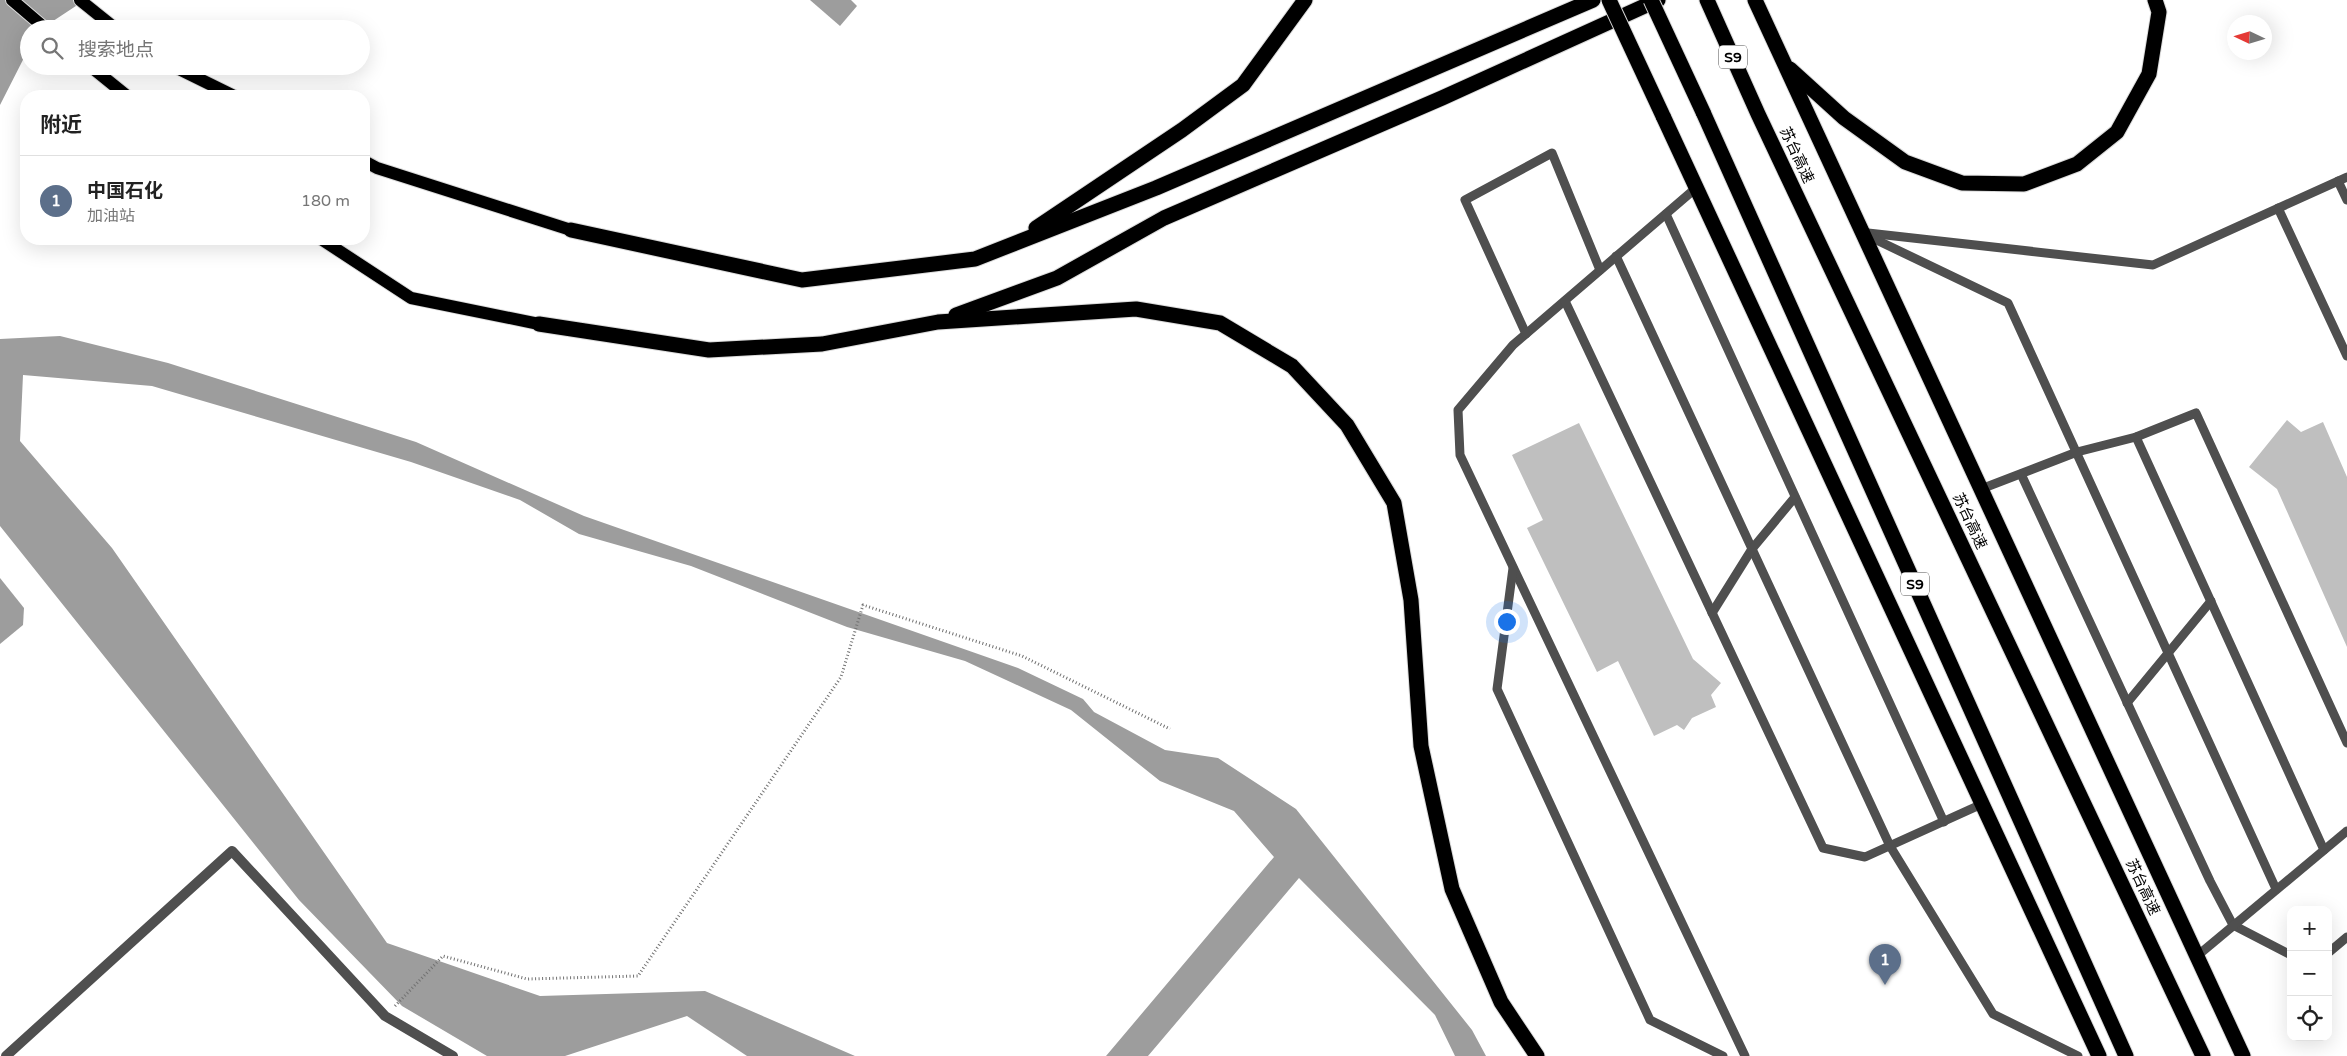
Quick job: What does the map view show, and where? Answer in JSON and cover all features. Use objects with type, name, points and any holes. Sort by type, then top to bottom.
[{"type":"highway","points":[[1014,243],[1182,130],[1243,85],[1304,0]]},
{"type":"highway","points":[[571,230],[802,280],[975,259],[1156,188],[1593,0]]},
{"type":"highway","points":[[1609,0],[2099,1056]]},
{"type":"highway","name":"S9","points":[[1651,0],[2126,1056]]},
{"type":"highway","points":[[938,322],[1057,278],[1164,218],[1442,98],[1658,0]]},
{"type":"highway","name":"苏台高速","points":[[1707,0],[1758,114],[2200,1049]]},
{"type":"highway","points":[[1755,0],[2243,1056]]},
{"type":"highway","points":[[1786,64],[1844,118],[1905,162],[1962,183],[2024,184],[2077,164],[2117,132],[2149,74],[2159,12],[2155,0]]},
{"type":"highway","points":[[538,324],[709,350],[822,344],[938,322],[1136,309],[1220,323],[1292,366],[1348,425],[1394,503],[1412,600],[1423,756],[1452,889],[1501,1002],[1538,1056]]},
{"type":"main road","points":[[12,0],[35,20]]},
{"type":"main road","points":[[80,0],[105,20]]},
{"type":"main road","points":[[101,75],[120,90]]},
{"type":"main road","points":[[191,75],[222,90]]},
{"type":"main road","points":[[370,164],[571,230]]},
{"type":"main road","points":[[330,245],[411,298],[538,324]]},
{"type":"street","points":[[6,1056],[232,851],[385,1016],[453,1056]]},
{"type":"lane","points":[[1526,334],[1465,200],[1552,153],[1600,270]]},
{"type":"lane","points":[[1862,232],[2153,265],[2347,177]]},
{"type":"lane","points":[[2338,181],[2347,200]]},
{"type":"lane","points":[[1696,188],[1513,345],[1458,410],[1460,455],[1744,1056]]},
{"type":"lane","points":[[2278,208],[2347,356]]},
{"type":"lane","points":[[1666,214],[1944,822]]},
{"type":"lane","points":[[1862,232],[2008,303],[2276,889]]},
{"type":"lane","points":[[1616,256],[1890,846],[1993,1014],[2078,1056]]},
{"type":"lane","points":[[1565,301],[1823,848],[1865,857],[1982,804]]},
{"type":"lane","points":[[1981,489],[2077,452],[2136,437],[2196,414],[2347,744]]},
{"type":"lane","points":[[2136,437],[2324,850]]},
{"type":"lane","points":[[2021,474],[2210,880],[2233,925],[2287,953]]},
{"type":"lane","points":[[1712,613],[1752,549],[1795,497]]},
{"type":"lane","points":[[1514,568],[1497,689],[1650,1020],[1723,1056]]},
{"type":"lane","points":[[2127,703],[2211,601]]},
{"type":"lane","points":[[2197,956],[2347,831]]},
{"type":"lane","points":[[2331,951],[2347,937]]},
{"type":"path","points":[[385,1016],[444,956],[528,980],[638,976],[841,677],[863,605],[1022,656],[1170,729]]},
{"type":"shaded area","points":[[0,0],[85,0],[55,20],[20,20],[20,66],[0,105]]},
{"type":"shaded area","points":[[810,0],[851,0],[857,6],[840,26]]},
{"type":"shaded area","points":[[60,336],[168,363],[416,442],[584,516],[1018,668],[1083,699],[1094,712],[1165,750],[1218,758],[1296,809],[1472,1030],[1486,1056],[1455,1056],[1435,1015],[1299,878],[1148,1056],[1106,1056],[1274,857],[1234,811],[1160,781],[1071,710],[965,661],[847,627],[691,566],[579,534],[520,500],[411,462],[152,386],[23,375],[20,441],[112,548],[387,943],[540,996],[705,991],[855,1056],[747,1056],[687,1016],[565,1056],[487,1056],[402,1006],[299,900],[0,526],[0,339]]},
{"type":"shaded area","points":[[0,578],[24,608],[23,625],[0,644]]},
{"type":"building","points":[[2287,420],[2301,432],[2323,422],[2347,477],[2347,647],[2277,489],[2249,467]]},
{"type":"building","points":[[1579,423],[1693,659],[1721,683],[1711,695],[1716,707],[1692,718],[1684,730],[1677,725],[1654,736],[1618,661],[1597,672],[1527,528],[1543,520],[1512,455]]},
{"type":"place","name":"中国石化","points":[[1885,985]]}]
